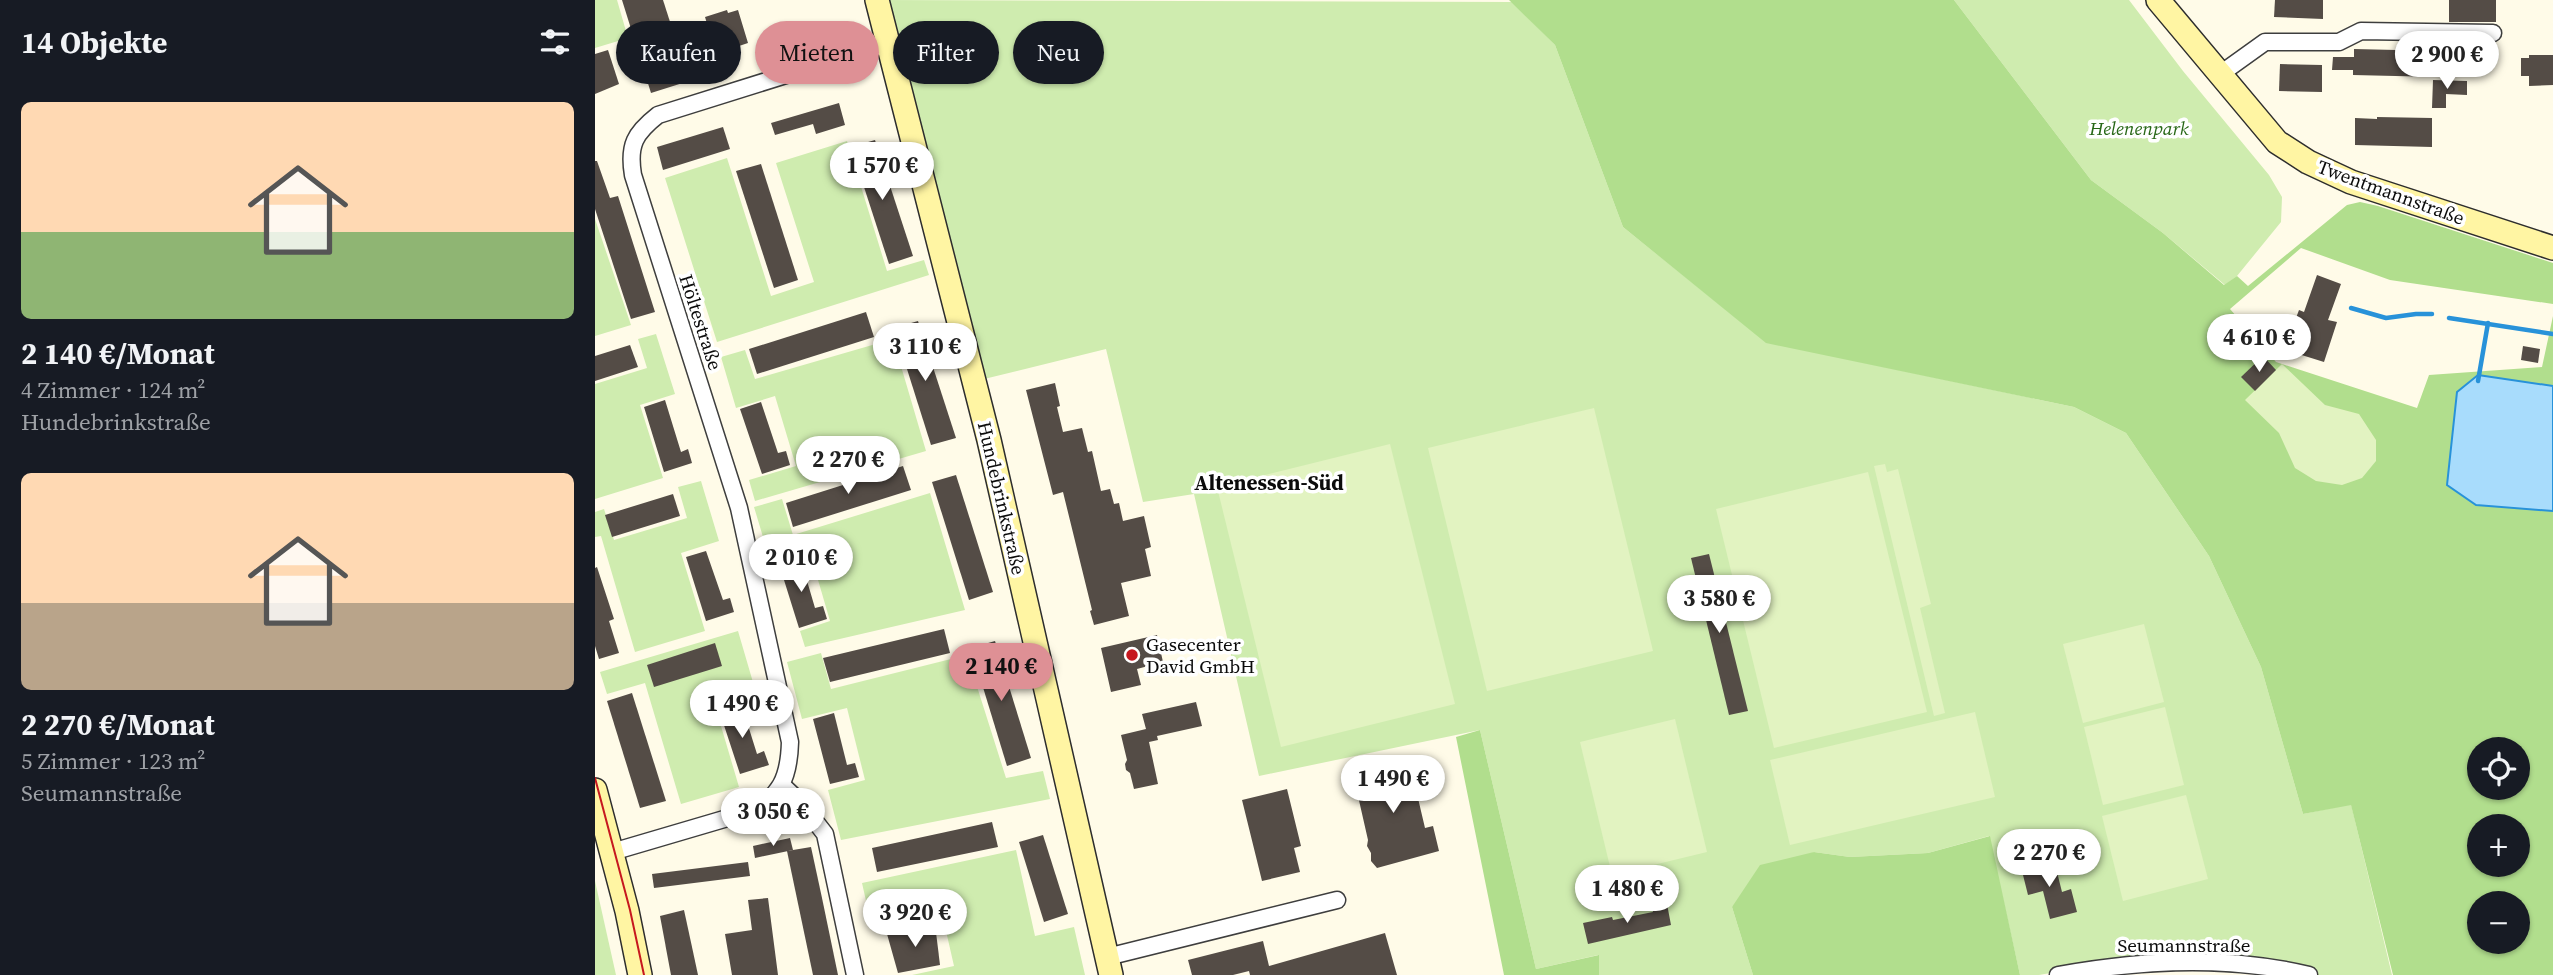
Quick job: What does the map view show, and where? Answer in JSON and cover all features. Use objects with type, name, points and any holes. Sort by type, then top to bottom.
[{"type":"street","name":"Hundebrinkstraße","points":[[877,0],[989,440],[1109,966],[1337,900]]},
{"type":"street","name":"Twentmannstraße","points":[[2158,0],[2277,142],[2351,183],[2553,248]]},
{"type":"street","points":[[2219,75],[2265,42],[2339,43],[2361,31],[2493,33]]},
{"type":"street","name":"Höltestraße","points":[[782,785],[789,760],[790,742],[750,552],[739,508],[632,175],[631,153],[636,136],[643,126],[658,115],[888,43]]},
{"type":"street","points":[[612,852],[748,813],[762,806],[782,785],[801,803],[825,834],[855,975]]},
{"type":"street","points":[[595,790],[640,975]]},
{"type":"street","name":"Seumannstraße","points":[[2058,975],[2104,967],[2160,962],[2215,962],[2309,975]]},
{"type":"green space","points":[[595,0],[617,0],[623,21],[616,21],[616,42],[595,48]]},
{"type":"green space","points":[[883,0],[1512,2],[1555,45],[1623,227],[1766,342],[2074,407],[2126,433],[2209,556],[2261,667],[2303,814],[2351,804],[2392,975],[2316,975],[2102,964],[2039,975],[2020,975],[1989,836],[1928,853],[1850,857],[1814,852],[1732,907],[1753,975],[1599,975],[1598,955],[1536,969],[1480,730],[1259,776],[1194,494],[1143,502],[1106,349],[980,380],[904,84],[999,84],[999,21],[893,21],[893,39]]},
{"type":"green space","points":[[1509,0],[1954,0],[2091,180],[2163,233],[2224,285],[2237,276],[2248,286],[2347,205],[2360,202],[2553,263],[2553,304],[2390,280],[2301,248],[2230,309],[2276,362],[2417,408],[2429,375],[2542,367],[2553,316],[2553,386],[2478,375],[2476,505],[2553,511],[2553,975],[2393,975],[2351,805],[2303,814],[2261,667],[2209,556],[2126,433],[2074,407],[1766,343],[1623,227],[1555,45]]},
{"type":"green space","name":"Helenenpark","points":[[1954,0],[2129,0],[2183,71],[2269,175],[2282,197],[2281,222],[2237,276],[2225,285],[2163,233],[2091,180]]},
{"type":"green space","points":[[847,141],[887,271],[924,260],[929,275],[717,342],[665,178],[727,158],[771,296],[814,282],[776,163]]},
{"type":"green space","points":[[595,219],[631,325],[595,336]]},
{"type":"green space","points":[[656,334],[675,394],[640,405],[663,478],[595,499],[595,384],[647,368],[638,339]]},
{"type":"green space","points":[[893,339],[926,451],[755,501],[749,480],[796,466],[775,396],[736,408],[721,357],[745,350],[755,379]]},
{"type":"green space","points":[[2282,364],[2325,405],[2359,414],[2376,440],[2376,461],[2362,478],[2342,485],[2316,481],[2295,468],[2279,433],[2245,400]]},
{"type":"green space","points":[[1594,408],[1653,651],[1487,691],[1428,448]]},
{"type":"green space","points":[[1390,444],[1455,704],[1281,747],[1217,487]]},
{"type":"green space","points":[[1885,464],[1887,472],[1898,469],[1931,604],[1920,608],[1945,713],[1934,716],[1874,466]]},
{"type":"green space","points":[[1868,472],[1927,712],[1774,748],[1716,509]]},
{"type":"green space","points":[[701,481],[719,541],[681,553],[705,631],[635,652],[601,536],[595,537],[595,512],[604,509],[614,540],[687,518],[678,487]]},
{"type":"green space","points":[[930,493],[965,610],[805,647],[800,631],[830,621],[809,549],[770,560],[754,507],[782,499],[793,535]]},
{"type":"green space","points":[[2144,624],[2164,702],[2083,723],[2063,644]]},
{"type":"green space","points":[[738,631],[757,696],[716,709],[739,787],[681,804],[645,683],[607,694],[600,672]]},
{"type":"green space","points":[[821,653],[831,689],[967,655],[1006,778],[1043,771],[1050,799],[841,840],[828,790],[865,780],[847,708],[802,719],[787,662]]},
{"type":"green space","points":[[2165,707],[2184,785],[2103,805],[2084,727]]},
{"type":"green space","points":[[1975,712],[1995,797],[1790,845],[1770,760]]},
{"type":"green space","points":[[1675,719],[1707,852],[1612,875],[1580,742]]},
{"type":"green space","points":[[1480,730],[1536,969],[1599,955],[1599,975],[1504,975],[1456,737]]},
{"type":"green space","points":[[2186,795],[2208,879],[2123,901],[2102,816]]},
{"type":"green space","points":[[1990,836],[2020,975],[1753,975],[1732,907],[1760,865],[1814,852],[1850,857],[1928,853]]},
{"type":"green space","points":[[1016,850],[1035,936],[1074,927],[1085,975],[912,975],[954,966],[941,909],[871,923],[862,883]]},
{"type":"green space","points":[[595,881],[616,975],[595,975]]},
{"type":"water","points":[[2478,375],[2553,386],[2553,511],[2476,505],[2447,485],[2457,392]]},
{"type":"building","points":[[622,0],[663,0],[670,21],[629,21]]},
{"type":"building","points":[[2275,0],[2323,0],[2323,19],[2274,17]]},
{"type":"building","points":[[2449,0],[2496,0],[2496,22],[2449,22]]},
{"type":"building","points":[[727,10],[728,13],[738,10],[748,43],[741,45],[741,21],[706,21],[705,17]]},
{"type":"building","points":[[2354,49],[2439,51],[2438,77],[2353,75],[2353,70],[2332,70],[2333,57],[2354,57]]},
{"type":"building","points":[[608,50],[616,75],[616,84],[619,84],[595,94],[595,54]]},
{"type":"building","points":[[2529,55],[2553,55],[2553,85],[2529,86],[2529,76],[2521,76],[2521,58],[2529,58]]},
{"type":"building","points":[[2280,64],[2322,65],[2322,92],[2279,91]]},
{"type":"building","points":[[2433,80],[2467,81],[2467,95],[2446,94],[2446,108],[2432,108]]},
{"type":"building","points":[[648,84],[680,84],[651,93]]},
{"type":"building","points":[[839,103],[845,125],[816,134],[813,124],[775,135],[771,123]]},
{"type":"building","points":[[2355,118],[2432,118],[2432,147],[2355,145]]},
{"type":"building","points":[[723,127],[730,149],[663,170],[657,147]]},
{"type":"building","points":[[875,140],[913,256],[889,264],[851,147]]},
{"type":"building","points":[[595,161],[610,198],[618,196],[655,312],[631,319],[595,209]]},
{"type":"building","points":[[761,164],[798,280],[774,288],[736,171]]},
{"type":"building","points":[[2317,275],[2341,284],[2328,320],[2337,322],[2324,362],[2292,352],[2300,328],[2293,326],[2299,310],[2304,312]]},
{"type":"building","points":[[866,312],[874,337],[757,374],[749,349]]},
{"type":"building","points":[[918,321],[956,438],[931,445],[894,328]]},
{"type":"building","points":[[630,345],[638,367],[595,381],[595,356]]},
{"type":"building","points":[[2523,346],[2540,349],[2538,363],[2521,360]]},
{"type":"building","points":[[2263,356],[2276,370],[2255,391],[2241,377]]},
{"type":"building","points":[[1055,383],[1063,432],[1082,428],[1088,452],[1092,451],[1101,491],[1110,489],[1114,504],[1119,503],[1123,521],[1144,516],[1151,547],[1145,549],[1151,576],[1121,583],[1129,616],[1094,625],[1063,492],[1053,495],[1026,390]]},
{"type":"building","points":[[665,400],[681,452],[688,449],[692,463],[664,472],[644,407]]},
{"type":"building","points":[[761,402],[778,453],[786,451],[790,465],[762,474],[740,409]]},
{"type":"building","points":[[903,466],[911,490],[793,527],[786,503]]},
{"type":"building","points":[[956,475],[993,592],[969,600],[932,482]]},
{"type":"building","points":[[673,494],[680,516],[612,537],[605,515]]},
{"type":"building","points":[[706,551],[723,600],[730,598],[734,612],[706,621],[686,557]]},
{"type":"building","points":[[1709,554],[1748,711],[1729,715],[1691,558]]},
{"type":"building","points":[[800,557],[815,608],[823,606],[827,619],[799,628],[779,564]]},
{"type":"building","points":[[597,567],[614,619],[609,621],[619,653],[599,659],[595,646]]},
{"type":"building","points":[[944,629],[950,653],[830,682],[823,658]]},
{"type":"building","name":"Gasecenter David GmbH","points":[[1157,635],[1163,662],[1137,669],[1141,685],[1111,692],[1101,648]]},
{"type":"building","points":[[995,641],[1031,758],[1007,766],[971,648]]},
{"type":"building","points":[[715,643],[722,666],[654,687],[647,665]]},
{"type":"building","points":[[632,693],[666,801],[640,808],[607,701]]},
{"type":"building","points":[[1196,702],[1202,726],[1157,736],[1158,740],[1149,742],[1158,784],[1134,789],[1130,773],[1126,770],[1127,760],[1121,735],[1146,729],[1142,714]]},
{"type":"building","points":[[741,703],[757,754],[764,751],[769,765],[740,774],[719,710]]},
{"type":"building","points":[[834,713],[847,765],[855,763],[859,777],[830,784],[813,719]]},
{"type":"building","points":[[1409,760],[1425,828],[1433,826],[1439,851],[1377,868],[1371,861],[1367,846],[1358,796],[1353,794],[1356,789],[1352,774]]},
{"type":"building","points":[[1287,789],[1301,846],[1294,848],[1300,872],[1262,881],[1242,800]]},
{"type":"building","points":[[992,822],[998,847],[877,872],[872,848]]},
{"type":"building","points":[[1043,835],[1068,914],[1044,922],[1019,842]]},
{"type":"building","points":[[790,838],[793,850],[755,858],[753,846]]},
{"type":"building","points":[[811,847],[838,975],[813,975],[787,851]]},
{"type":"building","points":[[2048,860],[2051,873],[2057,872],[2062,892],[2071,889],[2077,912],[2050,919],[2043,891],[2028,895],[2021,867]]},
{"type":"building","points":[[748,862],[750,876],[654,888],[652,874]]},
{"type":"building","points":[[768,898],[778,975],[732,975],[725,934],[752,930],[748,900]]},
{"type":"building","points":[[1667,904],[1671,925],[1588,944],[1583,923],[1653,912],[1652,908]]},
{"type":"building","points":[[684,910],[698,975],[671,975],[660,916]]},
{"type":"building","points":[[935,924],[940,965],[898,973],[887,934]]},
{"type":"building","points":[[1385,933],[1397,975],[1250,975],[1249,971],[1233,975],[1192,975],[1188,960],[1263,941],[1269,966]]},
{"type":"waterway","points":[[2351,308],[2386,318],[2432,314]]},
{"type":"waterway","points":[[2449,318],[2553,334]]},
{"type":"waterway","points":[[2478,381],[2488,323]]},
{"type":"tram line","points":[[595,778],[630,910],[644,975]]},
{"type":"place","name":"Gasecenter David GmbH","points":[[1132,655]]},
{"type":"district","name":"Altenessen-Süd","points":[[1269,483]]}]
